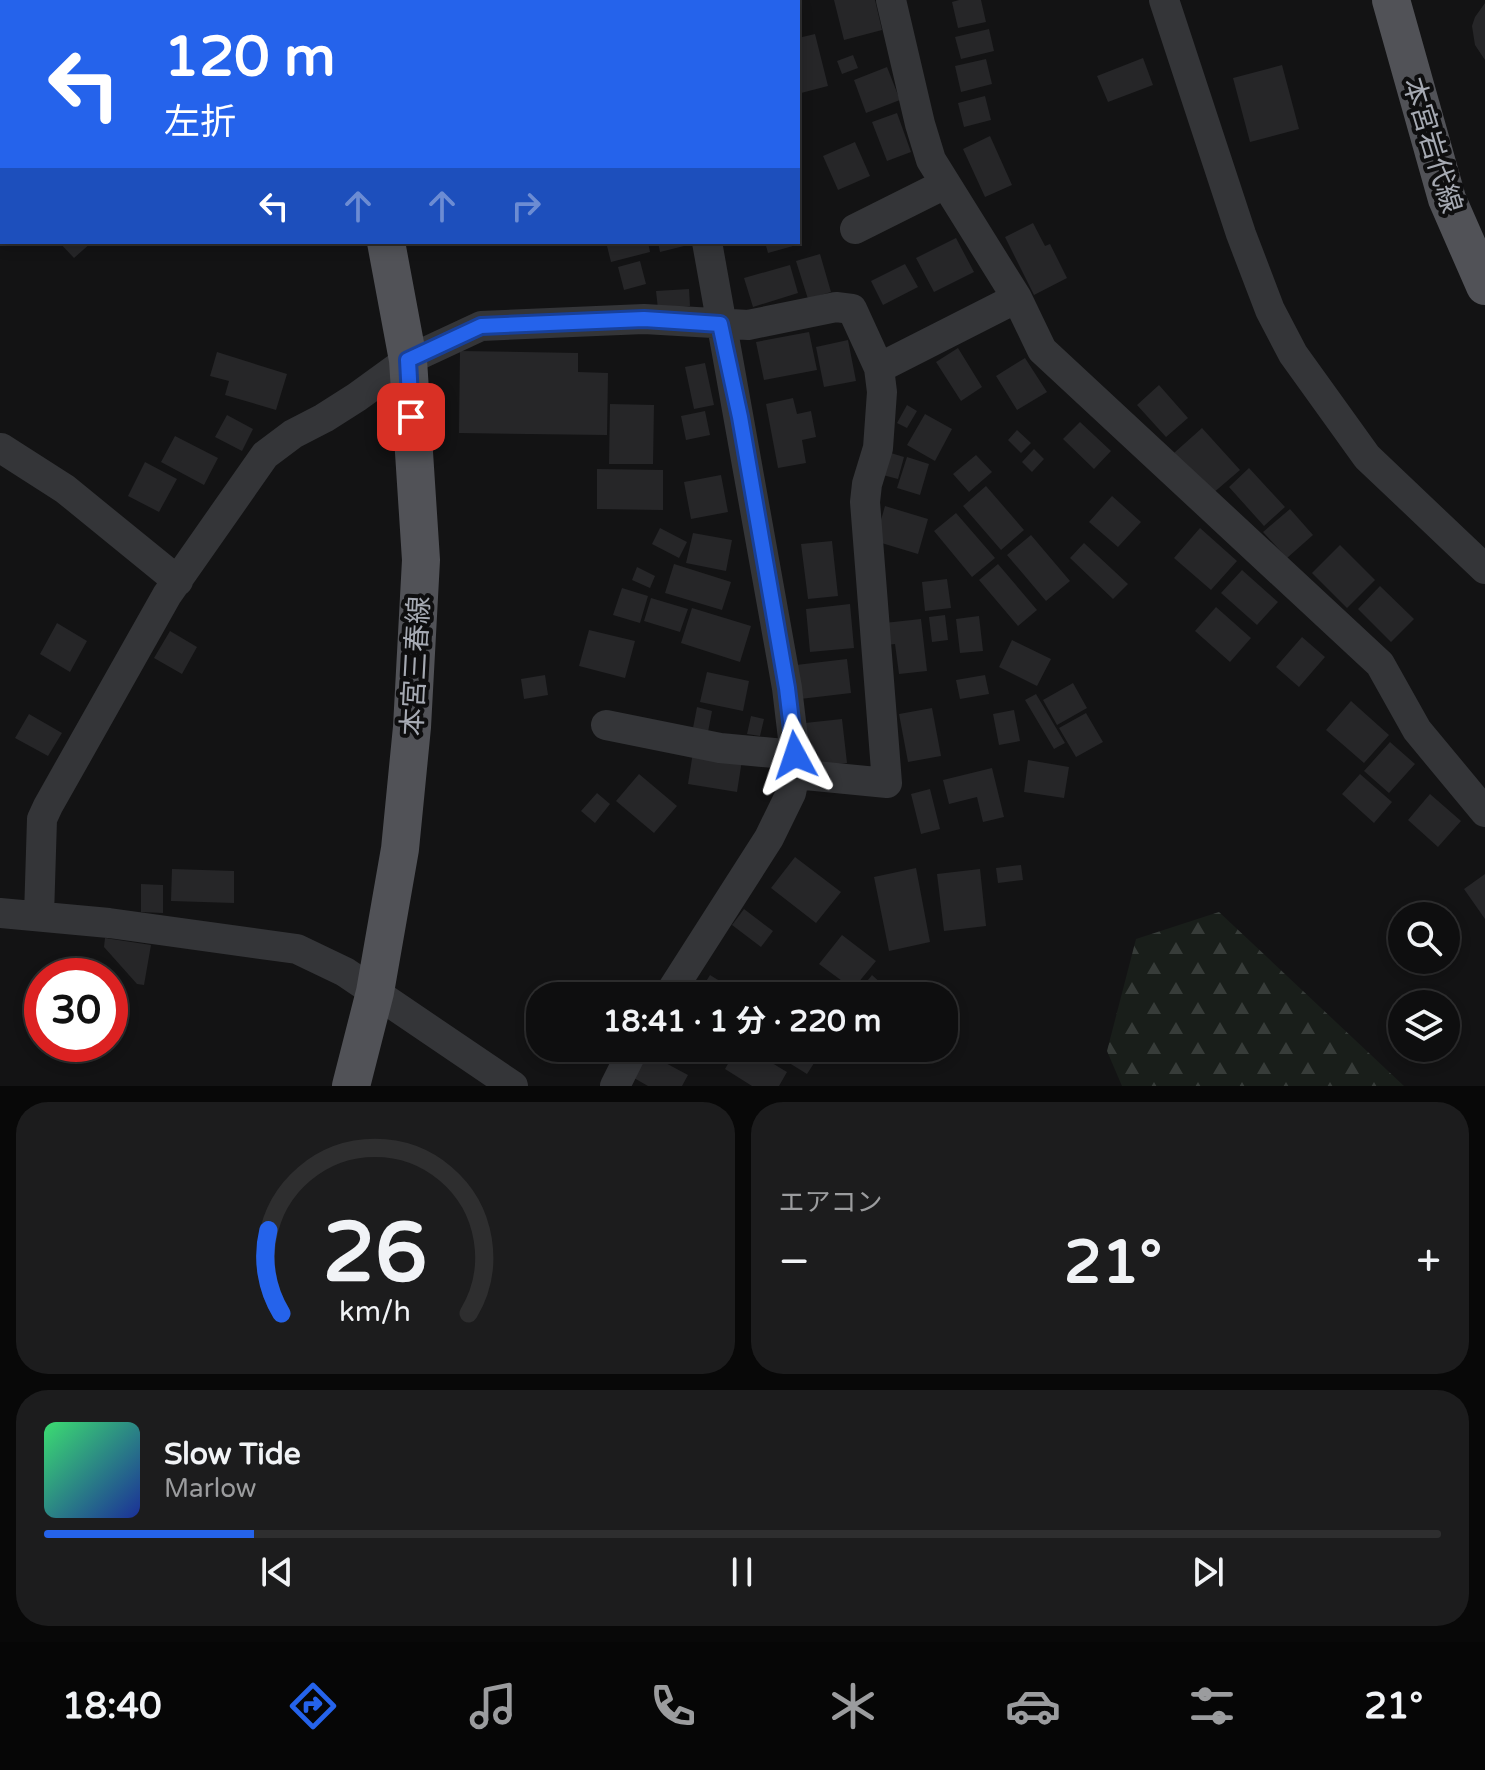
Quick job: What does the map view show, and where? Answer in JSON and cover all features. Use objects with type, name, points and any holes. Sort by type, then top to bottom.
[{"type":"main road","name":"本宮岩代線","points":[[1391,0],[1447,199],[1485,286]]},
{"type":"main road","name":"本宮三春線","points":[[351,1086],[375,992],[400,849],[412,727],[421,560],[408,360],[386,244]]},
{"type":"street","points":[[891,0],[931,160],[1017,298],[1042,350],[1380,664],[1417,730],[1485,812]]},
{"type":"street","points":[[1164,0],[1241,234],[1270,310],[1293,354],[1367,457],[1485,569]]},
{"type":"street","points":[[855,229],[945,184]]},
{"type":"street","points":[[677,982],[769,838],[791,793],[795,764],[787,688],[707,244]]},
{"type":"street","points":[[879,368],[1017,298]]},
{"type":"street","points":[[39,916],[42,819],[113,689],[178,581],[265,455],[293,434],[357,397],[408,360],[481,326],[644,319],[748,325],[836,307],[852,309],[879,368],[882,392],[878,448],[865,502],[887,783],[606,725]]},
{"type":"street","points":[[1,448],[65,489],[178,581]]},
{"type":"street","points":[[0,913],[297,949],[345,972],[513,1086]]},
{"type":"street","points":[[615,1086],[627,1062]]},
{"type":"green space","points":[[1219,912],[1404,1086],[1122,1086],[1107,1051],[1136,939]]},
{"type":"building","points":[[834,0],[875,0],[882,30],[844,40]]},
{"type":"building","points":[[981,0],[986,22],[958,28],[952,2]]},
{"type":"building","points":[[1485,3],[1485,60],[1475,45],[1472,26]]},
{"type":"building","points":[[989,29],[994,51],[961,59],[955,37]]},
{"type":"building","points":[[815,34],[828,86],[801,93],[800,38]]},
{"type":"building","points":[[853,55],[858,68],[842,74],[837,61]]},
{"type":"building","points":[[1143,58],[1153,85],[1108,102],[1097,76]]},
{"type":"building","points":[[986,59],[992,84],[961,92],[955,66]]},
{"type":"building","points":[[1282,65],[1299,129],[1250,142],[1233,78]]},
{"type":"building","points":[[887,67],[900,100],[866,113],[854,80]]},
{"type":"building","points":[[985,96],[991,120],[964,127],[958,103]]},
{"type":"building","points":[[897,113],[911,152],[887,161],[872,122]]},
{"type":"building","points":[[990,136],[1012,185],[985,197],[963,149]]},
{"type":"building","points":[[855,142],[870,176],[838,190],[823,156]]},
{"type":"building","points":[[1033,223],[1045,246],[1050,244],[1067,278],[1034,295],[1005,237]]},
{"type":"building","points":[[956,238],[974,272],[934,292],[916,258]]},
{"type":"building","points":[[61,244],[90,244],[74,258]]},
{"type":"building","points":[[606,244],[648,244],[650,252],[611,262]]},
{"type":"building","points":[[658,244],[688,245],[660,252]]},
{"type":"building","points":[[766,244],[793,246],[768,253]]},
{"type":"building","points":[[820,254],[831,292],[808,299],[796,261]]},
{"type":"building","points":[[640,261],[646,284],[624,290],[618,267]]},
{"type":"building","points":[[905,264],[918,287],[883,305],[871,281]]},
{"type":"building","points":[[790,265],[798,293],[753,307],[744,278]]},
{"type":"building","points":[[689,289],[690,306],[658,309],[656,291]]},
{"type":"building","points":[[809,332],[817,370],[764,380],[756,342]]},
{"type":"building","points":[[848,340],[856,381],[824,387],[816,347]]},
{"type":"building","points":[[958,348],[982,387],[961,401],[936,362]]},
{"type":"building","points":[[460,351],[578,353],[578,372],[608,373],[607,435],[459,433]]},
{"type":"building","points":[[217,352],[287,374],[276,410],[225,395],[229,381],[210,376]]},
{"type":"building","points":[[1025,358],[1047,392],[1017,410],[996,376]]},
{"type":"building","points":[[705,363],[714,405],[694,409],[685,367]]},
{"type":"building","points":[[1159,385],[1188,418],[1166,437],[1137,405]]},
{"type":"building","points":[[793,398],[797,414],[811,411],[816,437],[802,440],[806,463],[778,468],[766,404]]},
{"type":"building","points":[[610,404],[654,405],[653,464],[609,464]]},
{"type":"building","points":[[907,405],[917,411],[907,428],[897,423]]},
{"type":"building","points":[[705,411],[710,435],[686,440],[681,416]]},
{"type":"building","points":[[925,414],[952,429],[935,461],[907,445]]},
{"type":"building","points":[[227,415],[253,429],[242,451],[215,437]]},
{"type":"building","points":[[1080,422],[1111,451],[1094,469],[1063,439]]},
{"type":"building","points":[[1202,428],[1240,470],[1212,494],[1174,453]]},
{"type":"building","points":[[1017,430],[1031,443],[1021,453],[1008,440]]},
{"type":"building","points":[[175,436],[218,458],[204,485],[161,462]]},
{"type":"building","points":[[1034,449],[1044,459],[1032,472],[1022,462]]},
{"type":"building","points":[[881,450],[904,457],[898,479],[875,473]]},
{"type":"building","points":[[976,455],[992,472],[969,492],[953,474]]},
{"type":"building","points":[[907,457],[929,464],[920,495],[897,488]]},
{"type":"building","points":[[145,462],[177,479],[159,512],[128,496]]},
{"type":"building","points":[[1249,468],[1285,507],[1264,526],[1229,487]]},
{"type":"building","points":[[597,469],[663,470],[663,510],[597,509]]},
{"type":"building","points":[[721,475],[728,512],[691,519],[684,482]]},
{"type":"building","points":[[986,486],[1024,530],[1001,550],[963,506]]},
{"type":"building","points":[[1112,496],[1141,522],[1118,547],[1089,522]]},
{"type":"building","points":[[885,506],[928,519],[918,554],[875,541]]},
{"type":"building","points":[[1290,509],[1313,535],[1287,558],[1263,532]]},
{"type":"building","points":[[956,513],[995,558],[972,577],[934,531]]},
{"type":"building","points":[[660,528],[687,542],[679,558],[652,544]]},
{"type":"building","points":[[1200,528],[1237,561],[1211,590],[1174,558]]},
{"type":"building","points":[[693,533],[732,540],[726,571],[686,563]]},
{"type":"building","points":[[1031,535],[1070,581],[1046,601],[1007,555]]},
{"type":"building","points":[[832,541],[838,596],[808,599],[801,544]]},
{"type":"building","points":[[1084,543],[1128,584],[1113,599],[1070,558]]},
{"type":"building","points":[[1340,545],[1375,580],[1347,608],[1312,573]]},
{"type":"building","points":[[674,564],[731,582],[722,610],[665,593]]},
{"type":"building","points":[[998,564],[1037,610],[1018,626],[979,580]]},
{"type":"building","points":[[637,567],[655,576],[650,588],[632,580]]},
{"type":"building","points":[[1242,570],[1278,602],[1257,625],[1221,593]]},
{"type":"building","points":[[947,579],[951,608],[925,611],[922,582]]},
{"type":"building","points":[[1380,586],[1414,619],[1391,642],[1358,609]]},
{"type":"building","points":[[622,588],[648,596],[640,623],[613,615]]},
{"type":"building","points":[[651,598],[688,609],[680,632],[644,621]]},
{"type":"building","points":[[850,604],[854,648],[810,652],[806,609]]},
{"type":"building","points":[[1216,607],[1251,638],[1230,662],[1195,631]]},
{"type":"building","points":[[692,608],[751,626],[740,662],[681,643]]},
{"type":"building","points":[[945,615],[948,640],[932,642],[929,617]]},
{"type":"building","points":[[979,616],[983,651],[960,653],[956,619]]},
{"type":"building","points":[[921,619],[927,671],[899,674],[895,644],[877,646],[875,624]]},
{"type":"building","points":[[57,623],[87,641],[70,672],[40,654]]},
{"type":"building","points":[[589,630],[635,641],[625,678],[579,666]]},
{"type":"building","points":[[170,631],[197,647],[182,674],[154,658]]},
{"type":"building","points":[[1302,637],[1325,657],[1299,687],[1276,667]]},
{"type":"building","points":[[1012,640],[1051,659],[1037,686],[999,667]]},
{"type":"building","points":[[847,659],[851,693],[800,699],[796,665]]},
{"type":"building","points":[[707,672],[749,681],[743,711],[700,702]]},
{"type":"building","points":[[545,675],[548,695],[524,699],[521,679]]},
{"type":"building","points":[[985,675],[989,694],[960,699],[956,680]]},
{"type":"building","points":[[1073,683],[1087,708],[1057,725],[1043,700]]},
{"type":"building","points":[[1036,694],[1065,743],[1054,749],[1025,700]]},
{"type":"building","points":[[1351,701],[1389,735],[1364,763],[1326,730]]},
{"type":"building","points":[[697,707],[712,711],[708,732],[693,728]]},
{"type":"building","points":[[932,708],[941,756],[908,762],[899,714]]},
{"type":"building","points":[[1014,710],[1020,741],[999,745],[993,714]]},
{"type":"building","points":[[1086,713],[1103,742],[1076,757],[1059,728]]},
{"type":"building","points":[[29,714],[62,733],[48,756],[15,738]]},
{"type":"building","points":[[751,716],[764,719],[760,736],[747,734]]},
{"type":"building","points":[[842,719],[847,763],[810,767],[805,723]]},
{"type":"building","points":[[1390,742],[1415,764],[1389,793],[1364,771]]},
{"type":"building","points":[[693,752],[742,760],[737,792],[688,784]]},
{"type":"building","points":[[1028,760],[1069,767],[1064,798],[1024,792]]},
{"type":"building","points":[[992,768],[1004,817],[983,822],[977,797],[949,804],[943,780]]},
{"type":"building","points":[[639,774],[677,806],[654,833],[616,801]]},
{"type":"building","points":[[1360,774],[1392,802],[1374,823],[1342,794]]},
{"type":"building","points":[[930,789],[940,829],[921,834],[911,794]]},
{"type":"building","points":[[597,793],[610,804],[595,823],[581,811]]},
{"type":"building","points":[[1430,794],[1461,821],[1438,847],[1408,820]]},
{"type":"building","points":[[795,857],[841,892],[816,923],[771,888]]},
{"type":"building","points":[[1021,865],[1023,880],[998,883],[996,868]]},
{"type":"building","points":[[916,868],[930,942],[889,951],[874,877]]},
{"type":"building","points":[[172,869],[234,871],[234,903],[171,901]]},
{"type":"building","points":[[980,869],[986,926],[944,931],[937,874]]},
{"type":"building","points":[[1485,874],[1485,919],[1464,889]]},
{"type":"building","points":[[141,884],[163,885],[163,913],[141,912]]},
{"type":"building","points":[[744,909],[773,931],[761,947],[732,925]]},
{"type":"building","points":[[842,935],[876,961],[859,982],[843,982],[819,964]]},
{"type":"building","points":[[105,938],[151,945],[144,985],[137,984],[128,974],[128,958],[114,958],[104,947]]},
{"type":"building","points":[[710,975],[721,982],[706,982]]},
{"type":"building","points":[[872,975],[880,982],[866,982]]},
{"type":"building","points":[[642,1062],[664,1062],[688,1075],[682,1086],[648,1086],[634,1078]]},
{"type":"building","points":[[729,1062],[770,1062],[787,1072],[779,1086],[752,1086],[725,1069]]},
{"type":"building","points":[[788,1062],[815,1062],[807,1074]]},
{"type":"route","points":[[411,417],[408,360],[481,326],[644,319],[720,324],[740,417],[793,724],[795,755]]}]
